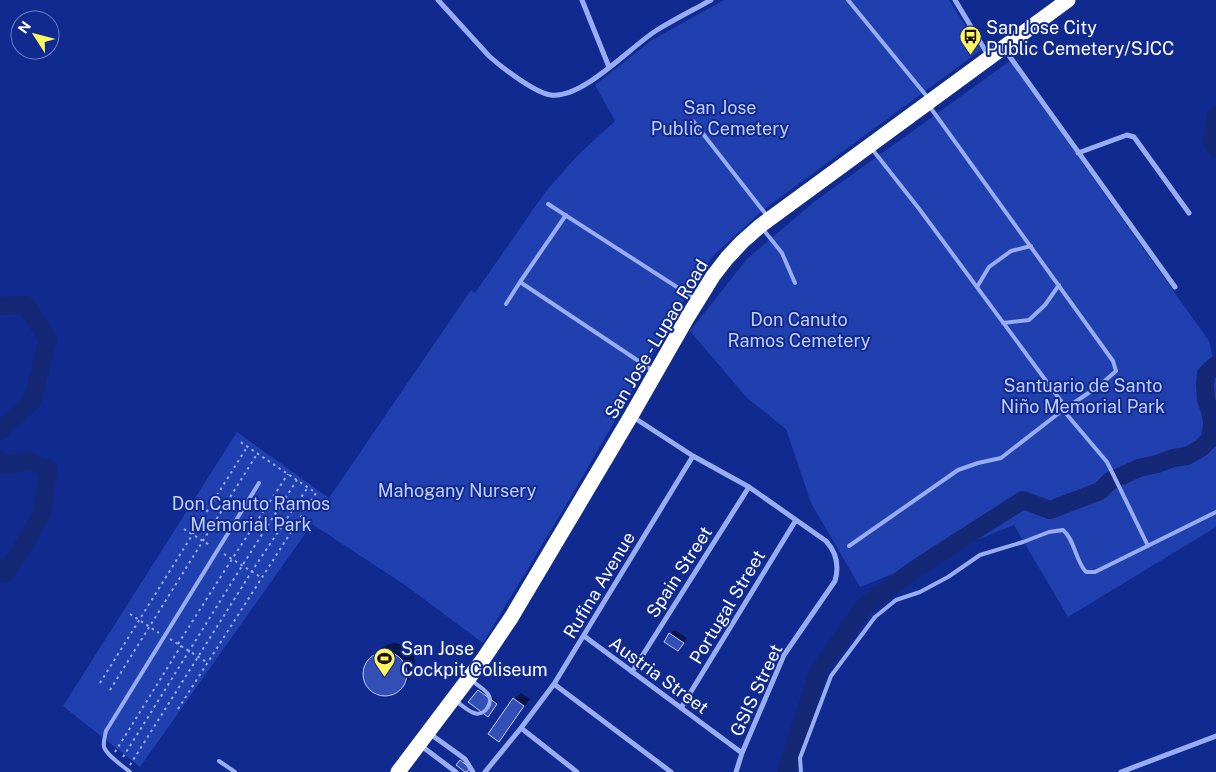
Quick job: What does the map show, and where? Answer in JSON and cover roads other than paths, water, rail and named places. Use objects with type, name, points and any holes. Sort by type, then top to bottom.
[{"type":"highway","name":"San Jose - Lupao Road","points":[[398,772],[484,658],[516,610],[698,301],[727,258],[765,222],[1068,0]]},
{"type":"street","points":[[438,0],[489,56],[535,89],[551,95],[567,93],[578,89],[656,30],[711,0]]},
{"type":"street","points":[[582,0],[609,67]]},
{"type":"street","points":[[955,0],[989,57]]},
{"type":"street","points":[[1003,47],[1175,288]]},
{"type":"street","points":[[1078,153],[1127,135],[1134,138],[1189,213]]},
{"type":"street","points":[[631,416],[693,456],[750,487],[796,520]]},
{"type":"street","name":"Rufina Avenue","points":[[485,772],[554,684],[693,456]]},
{"type":"street","name":"Spain Street","points":[[632,672],[750,487]]},
{"type":"street","name":"GSIS Street","points":[[736,772],[742,753],[784,655],[836,581],[836,559],[829,544],[796,520]]},
{"type":"street","name":"Portugal Street","points":[[681,708],[796,520]]},
{"type":"street","name":"Austria Street","points":[[584,636],[742,753]]},
{"type":"street","points":[[554,684],[671,772]]},
{"type":"street","points":[[521,728],[577,772]]},
{"type":"street","points":[[1121,772],[1216,736]]},
{"type":"street","points":[[424,738],[456,772]]},
{"type":"street","points":[[424,738],[465,759],[473,772]]},
{"type":"lane","points":[[848,0],[929,102],[1113,361],[1116,371],[1100,386],[1063,410],[1001,458],[958,470],[849,546]]},
{"type":"lane","points":[[693,121],[765,222],[782,253],[795,283]]},
{"type":"lane","points":[[869,146],[920,210],[1061,401],[1063,410],[1107,462],[1148,546]]},
{"type":"lane","points":[[548,204],[698,301]]},
{"type":"lane","points":[[506,304],[566,216]]},
{"type":"lane","points":[[977,288],[989,267],[1011,250],[1031,246]]},
{"type":"lane","points":[[520,282],[656,373]]},
{"type":"lane","points":[[1003,323],[1028,320],[1045,305],[1059,286]]},
{"type":"lane","points":[[129,771],[111,757],[104,748],[106,731],[259,483]]},
{"type":"lane","points":[[801,772],[800,758],[831,676],[875,616],[896,600],[920,592],[948,577],[980,556],[1049,532],[1063,530],[1068,535],[1081,567],[1086,572],[1095,572],[1216,512]]},
{"type":"lane","points":[[453,699],[473,713],[480,713],[488,708],[490,700],[488,693],[468,678]]},
{"type":"lane","points":[[219,761],[235,772]]},
{"type":"waterway","points":[[1216,115],[1212,142],[1216,148]]},
{"type":"waterway","points":[[0,306],[26,305],[48,339],[32,401],[0,431]]},
{"type":"waterway","points":[[786,772],[818,673],[864,606],[918,567],[1023,500],[1050,510],[1100,491],[1110,481],[1139,468],[1187,456],[1201,448],[1210,439],[1212,423],[1206,400],[1206,374],[1216,365]]},
{"type":"waterway","points":[[0,460],[5,465],[29,461],[48,469],[42,513],[20,552],[5,573],[0,568]]},
{"type":"place","name":"San Jose City Public Cemetery/SJCC","points":[[970,56]]},
{"type":"place","name":"San Jose Cockpit Coliseum","points":[[385,677]]},
{"type":"park label","name":"San Jose Public Cemetery","points":[[720,117]]},
{"type":"park label","name":"Don Canuto Ramos Cemetery","points":[[799,329]]},
{"type":"park label","name":"Santuario de Santo Niño Memorial Park","points":[[1083,395]]},
{"type":"park label","name":"Mahogany Nursery","points":[[457,490]]},
{"type":"park label","name":"Don Canuto Ramos Memorial Park","points":[[251,513]]}]
